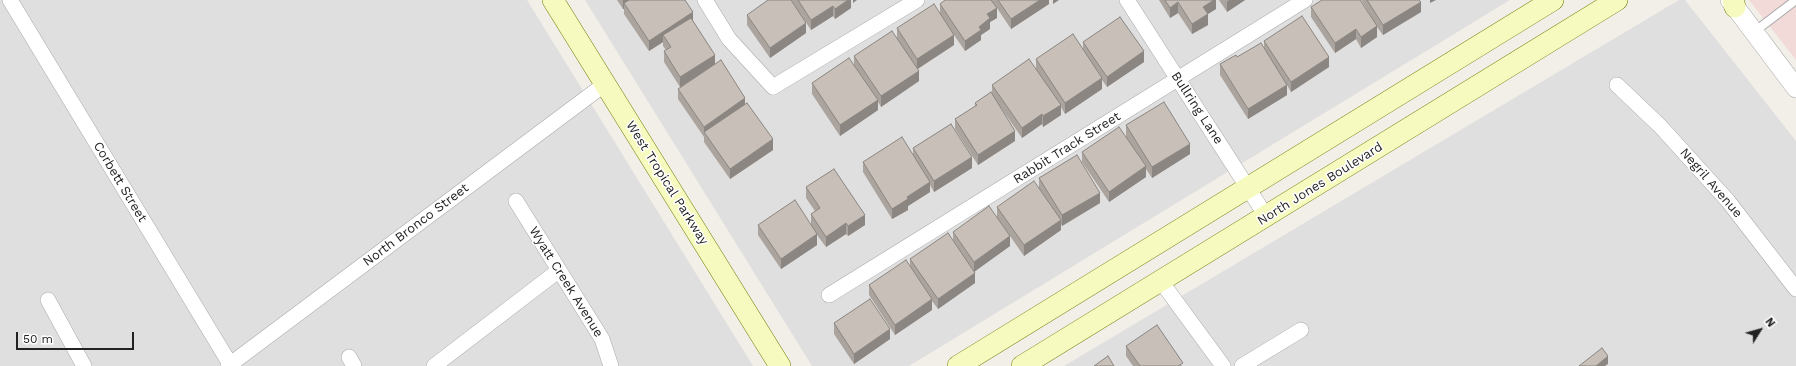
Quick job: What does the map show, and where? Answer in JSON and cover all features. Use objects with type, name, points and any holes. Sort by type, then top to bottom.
[{"type":"main road","name":"West Tropical Parkway","points":[[553,0],[780,366]]},
{"type":"main road","points":[[958,366],[1552,0]]},
{"type":"main road","name":"North Jones Boulevard","points":[[1022,366],[1617,0]]},
{"type":"street","name":"Corbett Street","points":[[10,0],[230,365]]},
{"type":"street","points":[[704,0],[729,39],[773,87],[917,0]]},
{"type":"street","name":"Bullring Lane","points":[[1127,0],[1266,216]]},
{"type":"street","name":"Rabbit Track Street","points":[[829,295],[1305,0]]},
{"type":"street","points":[[1733,2],[1754,32],[1793,79]]},
{"type":"street","name":"North Bronco Street","points":[[230,365],[605,84]]},
{"type":"street","name":"Negril Avenue","points":[[1617,85],[1661,127],[1728,201],[1796,289]]},
{"type":"street","name":"Wyatt Creek Avenue","points":[[516,201],[558,271],[602,339],[611,366]]},
{"type":"street","points":[[434,366],[558,271]]},
{"type":"street","points":[[1160,280],[1222,366]]},
{"type":"street","points":[[48,300],[84,366]]},
{"type":"street","points":[[1242,366],[1301,330]]},
{"type":"lane","points":[[1754,32],[1796,0]]},
{"type":"shaded area","points":[[0,0],[527,0],[753,366],[0,366]]},
{"type":"shaded area","points":[[585,0],[1510,0],[909,366],[812,366]]},
{"type":"shaded area","points":[[1679,0],[1685,0],[1796,141],[1796,366],[1064,366]]},
{"type":"shaded area","points":[[1749,0],[1796,0],[1796,60]]},
{"type":"building","points":[[629,0],[685,0],[693,12],[649,41],[624,3]]},
{"type":"building","points":[[768,0],[791,0],[806,23],[770,48],[747,15]]},
{"type":"building","points":[[798,0],[848,0],[835,9],[833,6],[811,20]]},
{"type":"building","points":[[945,0],[991,0],[997,8],[987,14],[990,18],[979,27],[981,30],[965,41],[940,4]]},
{"type":"building","points":[[998,0],[1040,0],[1011,19]]},
{"type":"building","points":[[1165,0],[1214,0],[1203,7],[1208,14],[1192,24],[1178,2],[1170,8]]},
{"type":"building","points":[[1322,0],[1360,0],[1377,26],[1361,37],[1356,29],[1335,43],[1311,7]]},
{"type":"building","points":[[1367,0],[1419,0],[1421,2],[1383,25]]},
{"type":"building","points":[[934,4],[954,35],[917,59],[897,28]]},
{"type":"building","points":[[1302,16],[1329,57],[1291,82],[1264,41]]},
{"type":"building","points":[[1120,17],[1144,51],[1107,77],[1083,42]]},
{"type":"building","points":[[691,18],[715,55],[680,77],[664,51],[671,47],[663,35]]},
{"type":"building","points":[[892,31],[919,71],[881,96],[854,56]]},
{"type":"building","points":[[1073,34],[1102,78],[1065,103],[1036,59]]},
{"type":"building","points":[[1261,43],[1287,85],[1248,109],[1220,64],[1236,55],[1237,57]]},
{"type":"building","points":[[849,58],[878,100],[840,125],[812,83]]},
{"type":"building","points":[[1029,59],[1061,105],[1043,116],[1042,114],[1022,128],[992,85]]},
{"type":"building","points":[[721,60],[745,98],[704,127],[678,89]]},
{"type":"building","points":[[991,92],[1015,131],[978,155],[955,119],[977,105],[975,103]]},
{"type":"building","points":[[1164,102],[1190,144],[1152,167],[1126,125]]},
{"type":"building","points":[[747,103],[773,139],[730,169],[704,132]]},
{"type":"building","points":[[951,124],[972,157],[934,181],[913,148]]},
{"type":"building","points":[[1119,127],[1146,166],[1109,192],[1082,152]]},
{"type":"building","points":[[902,137],[930,182],[892,209],[863,162]]},
{"type":"building","points":[[1077,155],[1100,193],[1062,215],[1039,178]]},
{"type":"building","points":[[834,169],[865,215],[848,226],[846,223],[826,237],[811,214],[820,208],[806,187]]},
{"type":"building","points":[[1034,181],[1061,220],[1024,245],[997,207]]},
{"type":"building","points":[[795,200],[817,234],[781,259],[758,225]]},
{"type":"building","points":[[989,206],[1010,236],[974,262],[953,232]]},
{"type":"building","points":[[948,233],[975,273],[938,299],[910,259]]},
{"type":"building","points":[[906,260],[932,299],[895,325],[869,285]]},
{"type":"building","points":[[870,299],[890,329],[854,354],[834,323]]},
{"type":"building","points":[[1157,325],[1183,363],[1178,366],[1140,366],[1126,346]]},
{"type":"building","points":[[1602,348],[1608,356],[1596,366],[1579,366]]},
{"type":"building","points":[[1108,356],[1114,366],[1094,366]]}]
